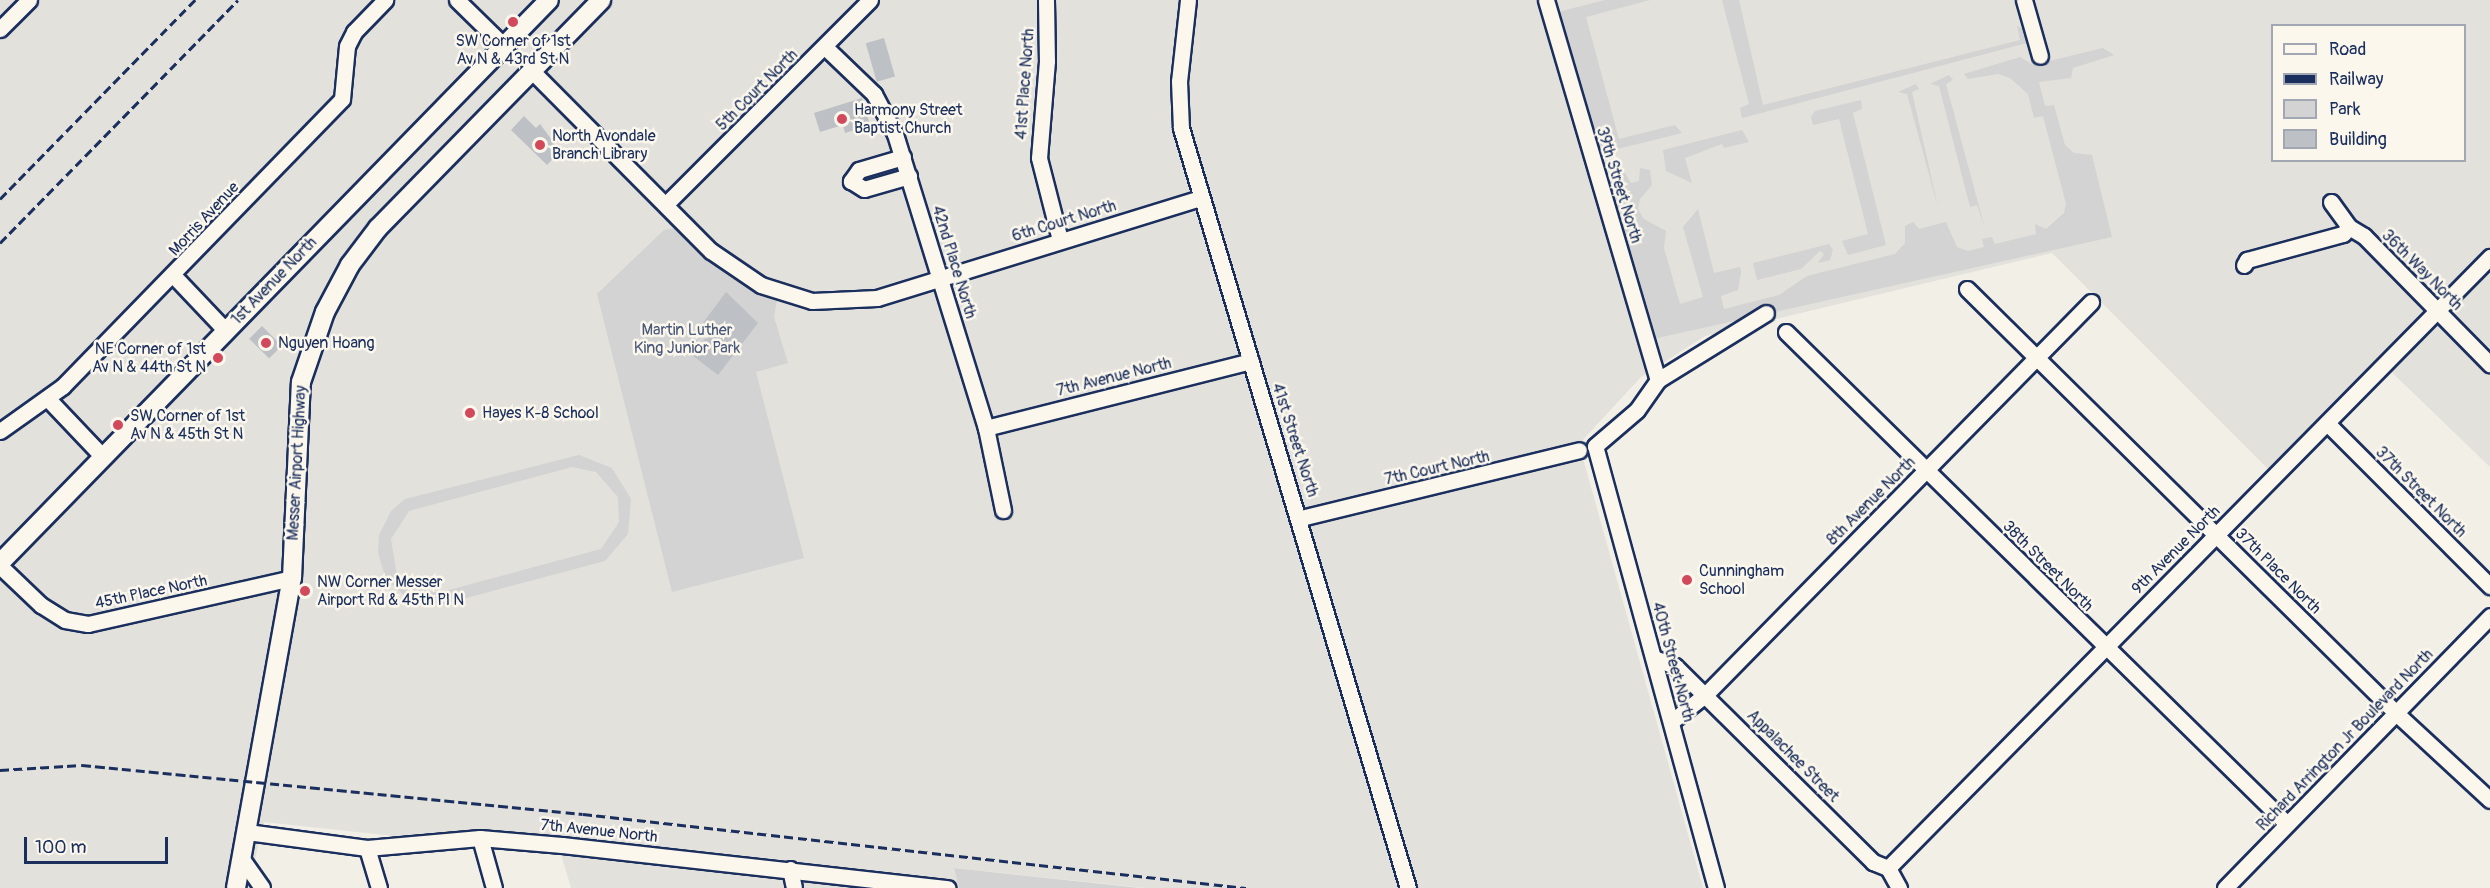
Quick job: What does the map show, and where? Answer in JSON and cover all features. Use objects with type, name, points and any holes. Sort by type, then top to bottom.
[{"type":"main road","name":"1st Avenue North","points":[[0,565],[225,330],[549,0]]},
{"type":"main road","name":"Messer Airport Highway","points":[[236,888],[248,832],[292,578],[301,382],[324,312],[350,264],[378,228],[601,0]]},
{"type":"street","points":[[0,29],[29,0]]},
{"type":"street","name":"Morris Avenue","points":[[0,431],[48,399],[174,276],[342,99],[347,46],[354,32],[385,0]]},
{"type":"street","points":[[457,0],[504,46]]},
{"type":"street","name":"5th Court North","points":[[667,203],[870,0]]},
{"type":"street","name":"41st Place North","points":[[1046,0],[1047,61],[1038,118],[1039,158],[1060,240]]},
{"type":"street","name":"41st Street North","points":[[1188,0],[1179,81],[1181,128],[1200,198],[1301,518],[1408,888]]},
{"type":"street","name":"39th Street North","points":[[1546,0],[1658,380]]},
{"type":"street","points":[[2024,0],[2040,56]]},
{"type":"street","name":"42nd Place North","points":[[825,47],[874,94],[903,157],[986,428],[1003,510]]},
{"type":"street","name":"6th Court North","points":[[531,70],[667,203],[711,251],[761,285],[812,301],[877,298],[1200,198]]},
{"type":"street","points":[[903,157],[859,170],[851,182],[864,189],[909,176]]},
{"type":"street","name":"36th Way North","points":[[2331,202],[2349,227],[2364,236],[2490,364]]},
{"type":"street","points":[[2244,265],[2247,260],[2343,234],[2349,227]]},
{"type":"street","name":"9th Avenue North","points":[[1888,868],[2490,257]]},
{"type":"street","points":[[174,276],[225,330]]},
{"type":"street","name":"37th Place North","points":[[1967,289],[2396,713],[2490,800]]},
{"type":"street","name":"8th Avenue North","points":[[1671,722],[1705,695],[2091,302]]},
{"type":"street","points":[[1658,380],[1766,313]]},
{"type":"street","name":"38th Street North","points":[[1786,332],[2105,648],[2287,824]]},
{"type":"street","name":"7th Avenue North","points":[[986,428],[1251,361]]},
{"type":"street","name":"40th Street North","points":[[1658,380],[1637,410],[1595,446],[1716,888]]},
{"type":"street","points":[[48,399],[103,457]]},
{"type":"street","name":"37th Street North","points":[[2327,423],[2490,586]]},
{"type":"street","name":"7th Court North","points":[[1301,518],[1579,450]]},
{"type":"street","name":"45th Place North","points":[[0,565],[41,605],[64,620],[88,624],[292,578]]},
{"type":"street","name":"Richard Arrington Jr Boulevard North","points":[[2225,888],[2490,616]]},
{"type":"street","name":"Appalachee Street","points":[[1654,658],[1675,666],[1874,862],[1888,868],[1899,888]]},
{"type":"street","name":"7th Avenue North","points":[[248,832],[367,848],[480,838],[947,887]]},
{"type":"street","points":[[480,838],[494,888]]},
{"type":"street","points":[[367,848],[379,888]]},
{"type":"street","points":[[242,859],[262,888]]},
{"type":"street","points":[[790,869],[794,888]]},
{"type":"shaded area","points":[[0,0],[2490,0],[2490,467],[2378,359],[2271,472],[2052,253],[1705,336],[1641,377],[1579,444],[1703,888],[1145,888],[954,868],[959,888],[571,888],[561,854],[264,822],[248,888],[0,888]]},
{"type":"green space","points":[[1605,0],[1650,0],[1586,17],[1619,139],[1675,125],[1682,133],[1605,152],[1599,147],[1558,12]]},
{"type":"green space","points":[[1722,0],[1739,0],[1763,105],[2020,40],[2017,26],[2024,29],[2027,43],[1742,118],[1740,108],[1749,104]]},
{"type":"green space","points":[[2103,48],[2114,55],[2073,68],[2071,78],[2039,82],[2045,106],[2054,105],[2065,145],[2074,153],[2092,155],[2112,237],[1653,339],[1611,193],[1611,175],[1625,173],[1631,183],[1639,181],[1640,168],[1650,170],[1652,185],[1640,199],[1638,210],[1644,219],[1666,231],[1664,248],[1680,304],[1703,297],[1683,227],[1698,209],[1714,273],[1740,267],[1738,290],[1721,296],[1724,309],[1779,295],[1807,276],[1895,254],[1905,243],[1905,226],[1913,222],[1919,229],[1946,222],[1957,247],[1968,251],[1984,247],[1982,239],[1992,237],[1995,244],[2036,234],[2035,224],[2046,229],[2064,213],[2066,204],[2043,116],[2034,118],[2028,94],[2010,78],[1998,74],[1968,79],[1964,74],[2020,57],[2033,65]]},
{"type":"green space","points":[[1949,75],[1953,80],[1946,84],[1984,225],[1977,205],[1970,207],[1939,86],[1930,84]]},
{"type":"green space","points":[[1916,84],[1919,89],[1912,92],[1938,207],[1907,94],[1898,92]]},
{"type":"green space","points":[[1861,100],[1862,109],[1853,113],[1886,245],[1848,255],[1842,241],[1868,234],[1839,119],[1813,125],[1811,117],[1815,111]]},
{"type":"green space","points":[[1742,130],[1749,142],[1724,148],[1722,144],[1685,158],[1692,183],[1666,171],[1663,150]]},
{"type":"green space","name":"Martin Luther King Junior Park","points":[[676,228],[728,275],[777,300],[774,317],[788,363],[756,372],[804,558],[672,592],[597,294],[664,230]]},
{"type":"green space","points":[[1829,244],[1833,250],[1830,260],[1818,263],[1824,254],[1820,251],[1801,269],[1757,280],[1753,263]]},
{"type":"green space","points":[[579,455],[612,468],[631,499],[628,534],[605,561],[440,605],[406,597],[386,579],[378,553],[379,535],[391,511],[405,499]],"holes":[[[572,467],[596,472],[618,497],[619,522],[601,549],[438,593],[414,588],[396,571],[391,539],[409,511]]]},
{"type":"green space","points":[[954,868],[1140,888],[959,888]]},
{"type":"building","points":[[884,38],[895,76],[877,82],[866,43]]},
{"type":"building","name":"Harmony Street Baptist Church","points":[[862,98],[870,125],[845,133],[843,125],[820,132],[814,113]]},
{"type":"building","name":"North Avondale Branch Library","points":[[524,116],[536,128],[540,124],[560,151],[547,165],[511,130]]},
{"type":"building","points":[[726,292],[758,323],[718,375],[692,355],[694,338],[701,344],[712,330],[703,323]]},
{"type":"building","name":"Nguyen Hoang","points":[[262,326],[282,346],[269,359],[249,339]]},
{"type":"railway","points":[[0,199],[195,0]]},
{"type":"railway","points":[[0,243],[238,0]]},
{"type":"railway","points":[[0,770],[82,765],[583,814],[1246,888]]},
{"type":"place","name":"SW Corner of 1st Av N & 43rd St N","points":[[513,22]]},
{"type":"place","name":"Harmony Street Baptist Church","points":[[842,119]]},
{"type":"place","name":"North Avondale Branch Library","points":[[540,145]]},
{"type":"place","name":"Nguyen Hoang","points":[[266,343]]},
{"type":"place","name":"NE Corner of 1st Av N & 44th St N","points":[[218,358]]},
{"type":"place","name":"Hayes K-8 School","points":[[470,413]]},
{"type":"place","name":"SW Corner of 1st Av N & 45th St N","points":[[118,425]]},
{"type":"place","name":"Cunningham School","points":[[1687,580]]},
{"type":"place","name":"NW Corner Messer Airport Rd & 45th Pl N","points":[[305,591]]}]
